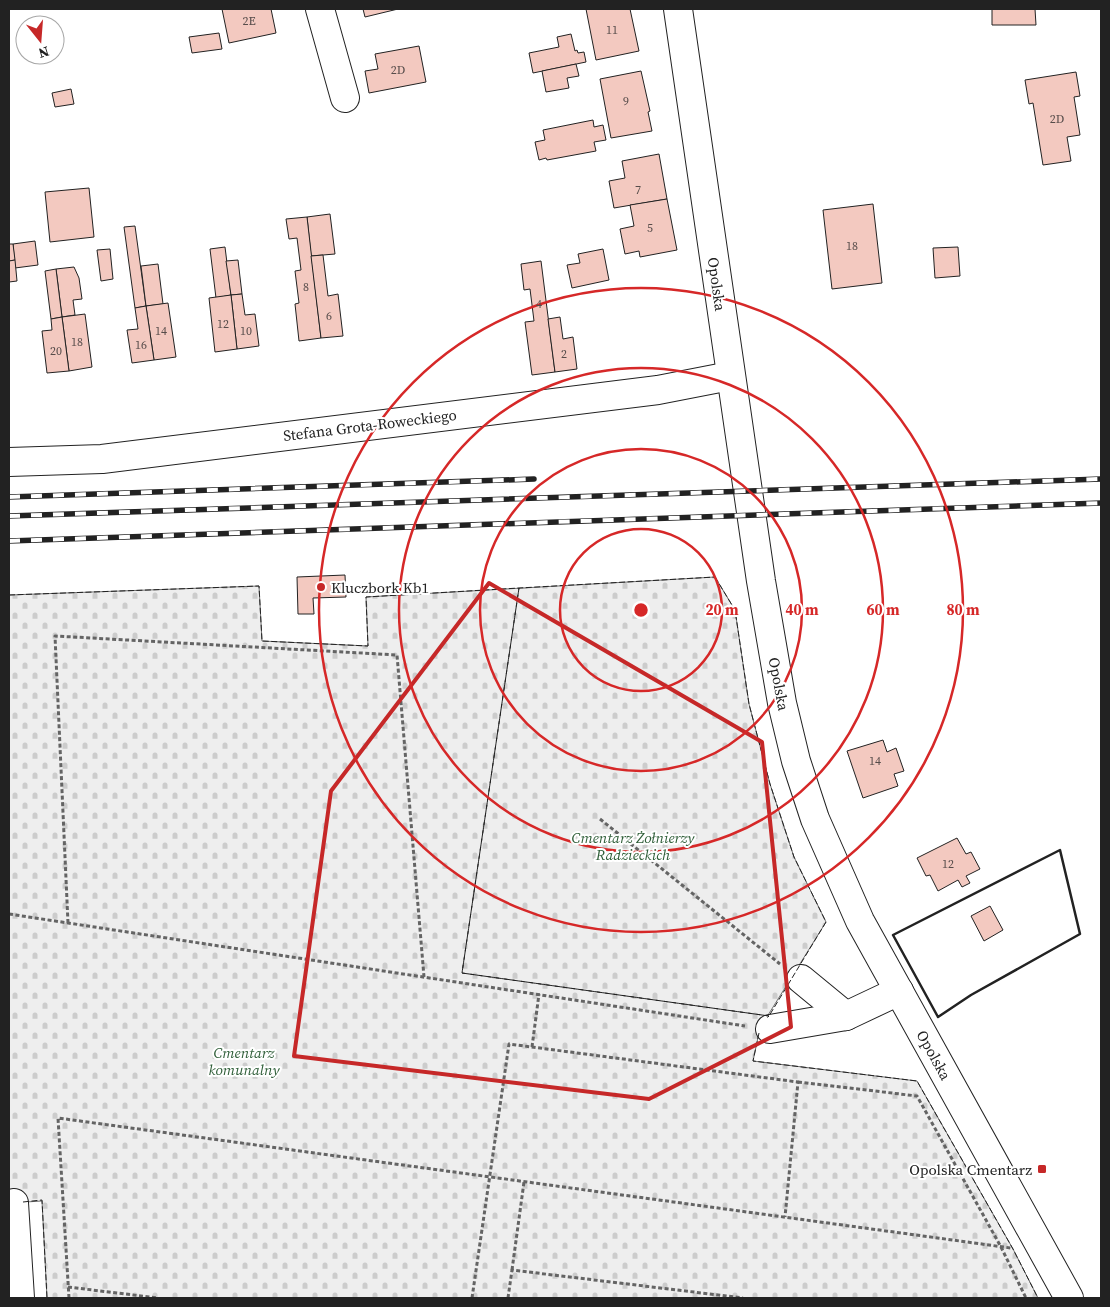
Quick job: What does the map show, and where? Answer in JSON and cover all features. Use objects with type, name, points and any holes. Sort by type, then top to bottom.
[{"type":"main road","points":[[320,9],[345,98]]},
{"type":"main road","name":"Opolska","points":[[678,9],[730,376],[777,675],[796,761],[814,819],[860,921],[1068,1298]]},
{"type":"main road","name":"Stefana Grota-Roweckiego","points":[[9,462],[102,458],[658,390],[730,376]]},
{"type":"main road","points":[[801,979],[846,1016]]},
{"type":"main road","points":[[770,1029],[846,1016],[899,992]]},
{"type":"main road","points":[[14,1202],[20,1298]]},
{"type":"path","points":[[68,923],[55,636],[398,655],[424,977]]},
{"type":"path","points":[[600,819],[801,979]]},
{"type":"path","points":[[9,914],[770,1029]]},
{"type":"path","points":[[532,1048],[539,994]]},
{"type":"path","points":[[472,1298],[509,1044],[917,1096],[1001,1247],[1026,1298]]},
{"type":"path","points":[[785,1217],[798,1082]]},
{"type":"path","points":[[69,1298],[58,1118],[1001,1247],[1019,1247]]},
{"type":"path","points":[[508,1298],[524,1182]]},
{"type":"path","points":[[512,1270],[743,1298]]},
{"type":"path","points":[[68,1287],[158,1298]]},
{"type":"highlighted area","points":[[489,583],[762,742],[791,1027],[649,1099],[294,1056],[331,791]]},
{"type":"green space","name":"Cmentarz komunalny","points":[[715,577],[735,610],[749,704],[770,784],[794,857],[826,922],[760,1028],[753,1061],[917,1081],[1013,1249],[1038,1298],[47,1298],[42,1201],[9,1203],[9,595],[259,586],[262,641],[368,646],[366,597]]},
{"type":"building","points":[[222,9],[271,9],[276,33],[229,43]]},
{"type":"building","points":[[363,9],[398,9],[365,17]]},
{"type":"building","points":[[586,9],[630,9],[639,51],[596,60]]},
{"type":"building","points":[[992,9],[1035,9],[1036,25],[992,25]]},
{"type":"building","points":[[219,33],[222,49],[192,53],[189,37]]},
{"type":"building","points":[[571,34],[575,51],[577,50],[578,53],[584,52],[586,62],[533,73],[529,53],[559,47],[557,37]]},
{"type":"building","points":[[419,46],[426,82],[369,93],[365,71],[378,69],[375,54]]},
{"type":"building","points":[[576,64],[579,76],[567,78],[569,88],[546,92],[542,71]]},
{"type":"building","points":[[641,71],[650,111],[648,112],[652,131],[611,138],[600,79]]},
{"type":"building","points":[[1076,72],[1080,96],[1074,97],[1080,135],[1067,137],[1071,161],[1043,165],[1033,103],[1029,104],[1025,80]]},
{"type":"building","points":[[71,89],[74,104],[55,107],[52,93]]},
{"type":"building","points":[[593,120],[594,127],[603,125],[606,140],[594,142],[596,151],[539,160],[535,142],[545,140],[543,130]]},
{"type":"building","points":[[659,154],[667,199],[614,208],[609,181],[625,178],[622,161]]},
{"type":"building","points":[[89,188],[94,237],[50,242],[45,192]]},
{"type":"building","points":[[667,199],[677,250],[640,257],[639,251],[625,254],[620,229],[634,226],[630,205]]},
{"type":"building","points":[[873,204],[882,283],[832,289],[823,210]]},
{"type":"building","points":[[330,214],[335,254],[311,256],[307,217]]},
{"type":"building","points":[[307,217],[321,338],[299,341],[295,304],[299,303],[295,271],[301,270],[297,238],[289,239],[286,219]]},
{"type":"building","points":[[135,226],[146,306],[135,308],[124,227]]},
{"type":"building","points":[[35,241],[38,265],[15,268],[13,244]]},
{"type":"building","points":[[9,244],[13,244],[15,260],[9,261]]},
{"type":"building","points":[[225,247],[231,295],[216,298],[210,249]]},
{"type":"building","points":[[958,247],[960,276],[935,278],[933,248]]},
{"type":"building","points":[[110,249],[113,279],[101,281],[97,250]]},
{"type":"building","points":[[603,249],[609,280],[572,288],[567,265],[580,263],[578,254]]},
{"type":"building","points":[[323,255],[328,296],[338,294],[343,336],[321,338],[311,256]]},
{"type":"building","points":[[15,260],[17,281],[9,282],[9,261]]},
{"type":"building","points":[[238,260],[242,294],[231,295],[226,261]]},
{"type":"building","points":[[541,261],[555,372],[532,375],[525,322],[534,321],[530,289],[524,290],[521,264]]},
{"type":"building","points":[[158,264],[163,304],[146,306],[141,266]]},
{"type":"building","points":[[74,267],[79,278],[82,299],[73,300],[75,315],[62,317],[56,269]]},
{"type":"building","points":[[56,269],[62,317],[51,319],[45,271]]},
{"type":"building","points":[[242,294],[245,315],[255,314],[259,346],[237,349],[231,295]]},
{"type":"building","points":[[231,295],[237,349],[215,352],[209,298]]},
{"type":"building","points":[[168,303],[176,357],[154,360],[146,306]]},
{"type":"building","points":[[146,306],[154,360],[132,363],[127,330],[138,329],[135,308]]},
{"type":"building","points":[[85,314],[92,367],[69,371],[62,317]]},
{"type":"building","points":[[62,317],[69,371],[47,373],[42,331],[52,330],[51,319]]},
{"type":"building","points":[[560,317],[563,339],[573,337],[577,369],[555,372],[548,319]]},
{"type":"building","name":"Kluczbork Kb1","points":[[345,575],[346,597],[313,598],[314,614],[298,614],[297,577]]},
{"type":"building","points":[[883,740],[887,752],[896,748],[904,771],[894,774],[898,786],[863,798],[847,751]]},
{"type":"building","points":[[957,838],[966,854],[971,852],[980,869],[966,876],[970,883],[962,887],[958,880],[938,891],[930,875],[926,876],[917,858]]},
{"type":"building","points":[[990,906],[1003,930],[984,941],[971,916]]},
{"type":"railway","points":[[9,497],[534,479]]},
{"type":"railway","points":[[9,516],[1101,479]]},
{"type":"railway","points":[[9,541],[1101,503]]},
{"type":"fence","points":[[715,577],[735,610],[749,704],[770,784],[794,857],[826,922],[769,1016],[462,973],[519,588],[715,577]]},
{"type":"fence","points":[[9,595],[259,586],[262,641],[368,646],[366,597],[519,588],[462,973],[769,1016],[767,1018]]},
{"type":"fence","points":[[759,1033],[753,1061],[917,1081],[1013,1249],[1038,1298]]},
{"type":"fence","points":[[23,1202],[42,1200],[47,1298]]},
{"type":"wall","points":[[1060,850],[1080,934],[971,995],[938,1017],[893,935],[1060,850]]},
{"type":"place","name":"Kluczbork Kb1","points":[[321,587]]},
{"type":"place","name":"Opolska Cmentarz","points":[[1042,1169]]},
{"type":"park label","name":"Cmentarz Żołnierzy Radzieckich","points":[[633,846]]}]
